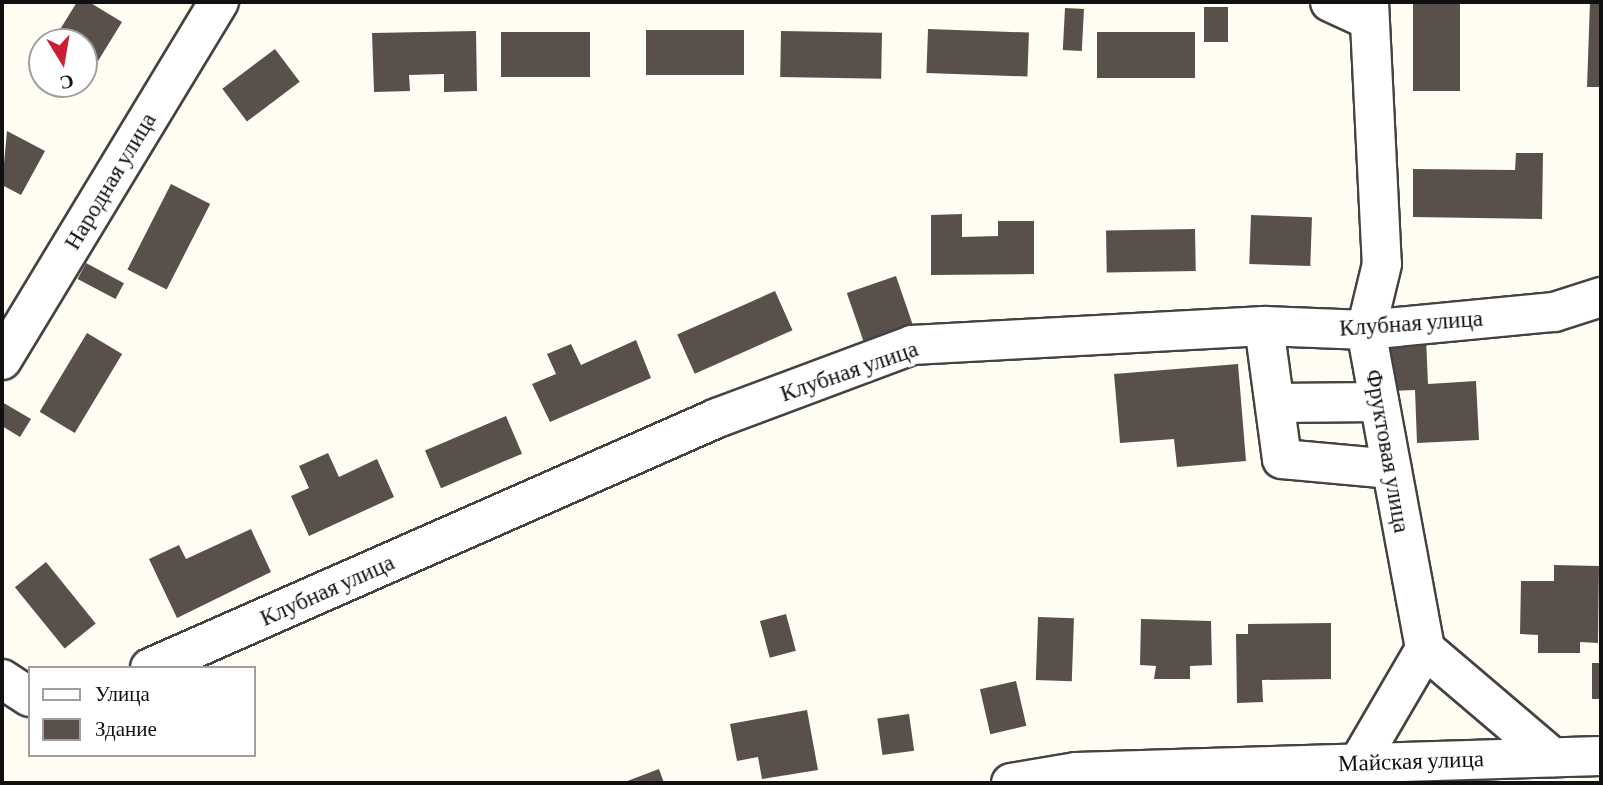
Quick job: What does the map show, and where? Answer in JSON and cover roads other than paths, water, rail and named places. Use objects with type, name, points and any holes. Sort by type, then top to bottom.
[{"type":"street","name":"Народная улица","points":[[2,360],[219,2]]},
{"type":"street","points":[[1330,2],[1369,11]]},
{"type":"street","name":"Фруктовая улица","points":[[1369,11],[1382,264],[1366,330],[1425,649]]},
{"type":"street","name":"Клубная улица","points":[[155,666],[717,418],[912,345],[1264,326],[1366,330],[1554,312],[1601,297]]},
{"type":"street","points":[[1264,326],[1282,459],[1392,469]]},
{"type":"street","points":[[1275,403],[1379,402]]},
{"type":"street","points":[[1359,762],[1425,649],[1552,757]]},
{"type":"street","points":[[2,679],[28,696]]},
{"type":"street","name":"Майская улица","points":[[1011,783],[1076,772],[1601,756]]}]
